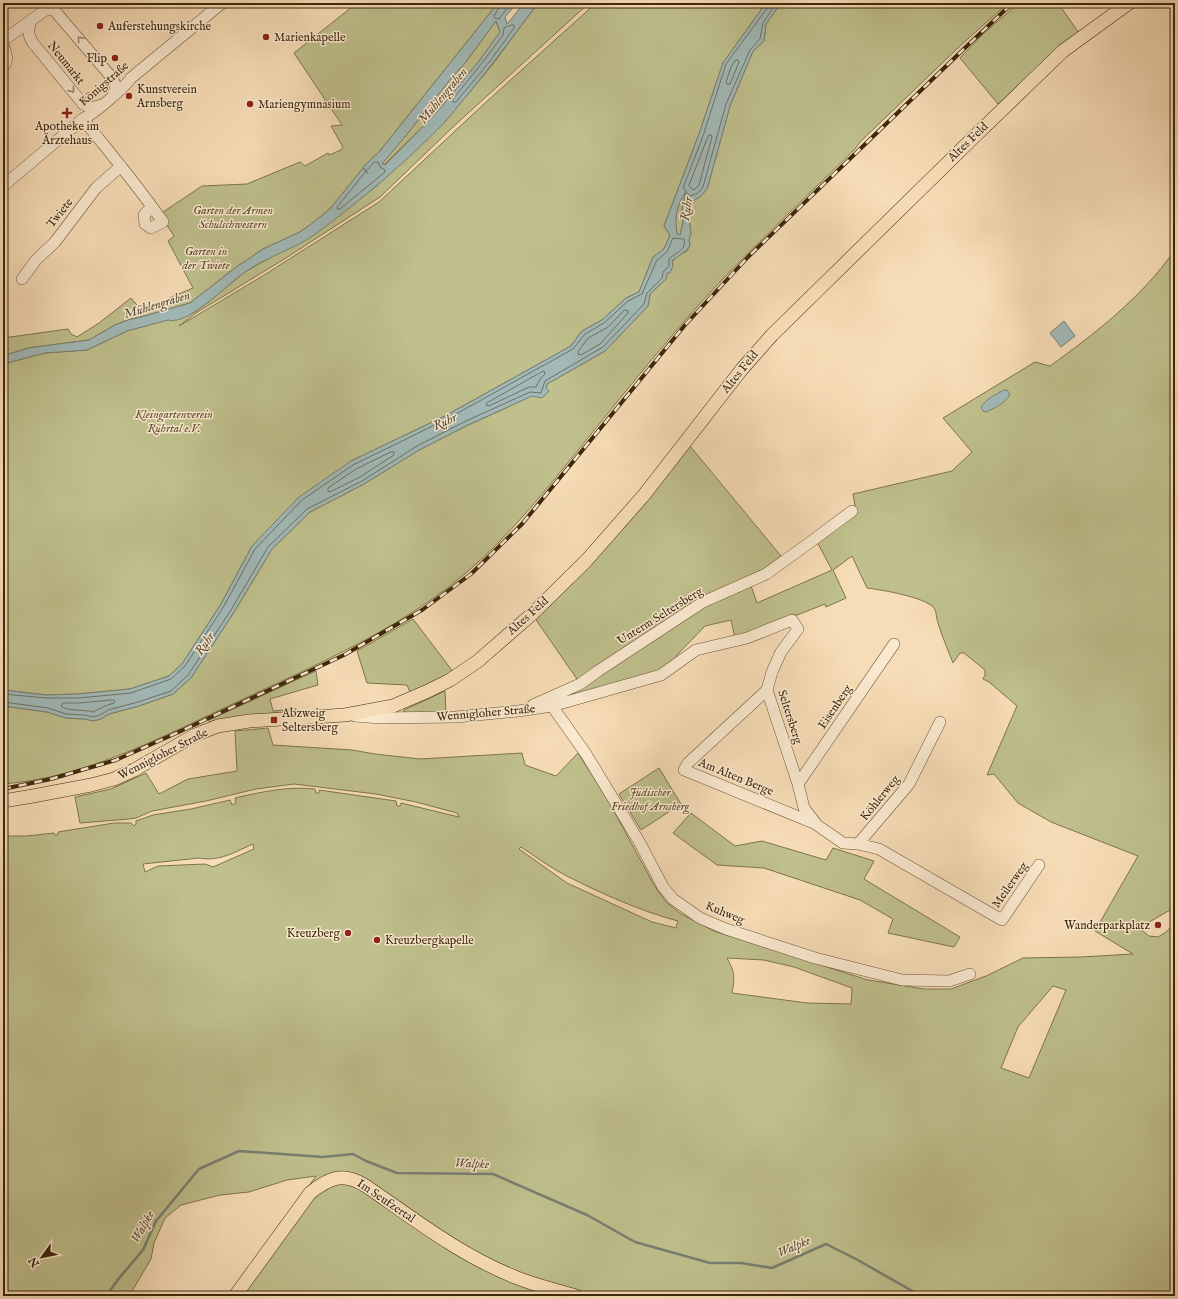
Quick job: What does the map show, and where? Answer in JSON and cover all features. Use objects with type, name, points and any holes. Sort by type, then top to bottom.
[{"type":"main road","name":"Altes Feld","points":[[344,714],[394,712],[428,691],[450,680],[478,661],[534,612],[586,561],[628,514],[742,369],[772,335],[1063,51],[1129,3]]},
{"type":"main road","name":"Wennigloher Straße","points":[[3,801],[41,795],[114,779],[134,770],[195,735],[218,726],[249,721],[344,714]]},
{"type":"main road","name":"Im Seufzertal","points":[[235,1296],[310,1193],[325,1181],[335,1178],[347,1178],[356,1180],[366,1186],[436,1235],[478,1260],[516,1277],[576,1296]]},
{"type":"street","name":"Königstraße","points":[[3,186],[83,118],[101,106],[131,78],[222,3]]},
{"type":"street","points":[[3,67],[7,62],[5,40],[52,6],[113,79],[116,88],[113,95]]},
{"type":"street","name":"Neumarkt","points":[[32,19],[28,30],[30,38],[83,104],[85,110],[83,118]]},
{"type":"street","name":"Neumarkt","points":[[5,40],[19,36],[30,38]]},
{"type":"street","points":[[113,79],[121,82],[131,78]]},
{"type":"street","name":"Neumarkt","points":[[83,104],[91,108],[101,106]]},
{"type":"street","points":[[83,118],[152,207]]},
{"type":"street","name":"Twiete","points":[[22,279],[36,260],[55,242],[96,188],[121,166]]},
{"type":"street","name":"Unterm Seltersberg","points":[[518,711],[580,684],[703,602],[766,574],[852,511]]},
{"type":"street","name":"Seltersberg","points":[[552,706],[661,675],[696,650],[747,638],[792,620],[798,629],[781,652],[772,672],[767,690],[798,784],[804,808],[817,825],[843,843],[858,844],[879,849],[1002,920]]},
{"type":"street","name":"Eisenberg","points":[[798,784],[894,644]]},
{"type":"street","name":"Am Alten Berge","points":[[767,690],[688,763],[684,770],[817,825]]},
{"type":"street","name":"Wennigloher Straße","points":[[394,712],[456,717],[552,706]]},
{"type":"street","name":"Kuhweg","points":[[552,706],[586,754],[640,843],[663,887],[673,899],[700,918],[726,929],[815,958],[902,980],[949,981],[970,974]]},
{"type":"street","name":"Köhlerweg","points":[[858,844],[909,784],[940,722]]},
{"type":"street","name":"Meilerweg","points":[[1002,920],[1039,865]]},
{"type":"green space","points":[[357,3],[498,3],[379,152],[363,167],[378,184],[443,124],[493,64],[538,3],[589,3],[454,126],[380,197],[286,258],[196,313],[179,326],[261,277],[379,202],[484,104],[596,3],[766,3],[723,63],[699,134],[664,226],[670,235],[664,249],[653,257],[639,292],[626,298],[602,320],[582,331],[571,346],[445,416],[351,461],[252,546],[221,604],[182,664],[169,676],[130,689],[78,694],[46,695],[3,690],[3,364],[45,353],[87,350],[127,331],[195,312],[245,272],[353,204],[378,185],[363,168],[330,209],[310,225],[300,232],[263,249],[235,268],[190,303],[128,320],[115,325],[89,340],[28,348],[3,356],[3,338],[68,329],[71,334],[77,337],[99,323],[131,298],[142,311],[193,288],[168,241],[174,236],[160,214],[202,186],[247,184],[300,162],[305,166],[328,153],[329,155],[341,150],[343,147],[331,126],[342,125],[294,53]]},
{"type":"green space","points":[[781,3],[1008,3],[960,46],[860,142],[855,149],[718,284],[662,348],[557,477],[512,528],[464,575],[446,589],[420,607],[366,640],[144,745],[89,766],[61,774],[3,784],[3,706],[47,712],[66,718],[93,721],[101,719],[109,714],[139,706],[173,694],[191,678],[234,612],[272,549],[310,512],[364,484],[419,450],[546,388],[547,384],[605,351],[648,306],[650,294],[666,279],[672,262],[678,256],[687,251],[690,245],[689,240],[691,233],[688,213],[689,207],[693,201],[701,196],[707,189],[730,106],[753,51],[764,41],[766,24]]},
{"type":"green space","points":[[1019,3],[1058,3],[1079,33],[998,104],[960,58],[984,33]]},
{"type":"green space","points":[[496,21],[500,32],[479,61],[438,111],[384,165],[382,163],[465,63]]},
{"type":"green space","points":[[687,189],[682,208],[683,223],[680,236],[677,234],[676,216],[681,200]]},
{"type":"green space","points":[[1175,250],[1175,1296],[229,1296],[316,1176],[287,1180],[249,1192],[220,1195],[181,1205],[165,1218],[154,1243],[151,1259],[131,1293],[124,1296],[3,1296],[3,836],[27,836],[54,833],[55,835],[58,835],[58,832],[114,823],[131,823],[134,826],[136,821],[153,815],[191,809],[230,800],[232,805],[236,803],[235,798],[295,788],[315,789],[316,793],[319,793],[319,790],[396,801],[397,806],[400,806],[401,803],[459,817],[457,813],[416,802],[376,794],[294,784],[256,789],[206,801],[152,811],[136,818],[80,823],[75,797],[111,789],[146,773],[159,794],[188,779],[237,771],[235,731],[268,728],[273,745],[352,750],[420,759],[522,753],[525,765],[556,776],[578,753],[609,802],[654,885],[666,902],[681,914],[714,931],[868,980],[924,989],[951,989],[986,976],[1023,958],[1133,954],[1095,931],[1138,856],[1051,822],[1018,803],[994,774],[987,775],[1017,706],[989,682],[983,679],[985,670],[964,653],[960,653],[953,663],[937,621],[936,611],[934,608],[929,604],[913,597],[867,588],[852,556],[833,570],[846,598],[826,607],[825,604],[797,615],[786,617],[735,638],[731,620],[705,626],[676,656],[677,661],[662,671],[549,704],[697,608],[750,583],[757,603],[832,570],[816,540],[856,512],[853,494],[952,471],[972,452],[943,418],[1035,362],[1050,366],[1084,341],[1133,299]],"holes":[[[253,844],[254,849],[213,867],[205,864],[158,866],[145,872],[143,864],[199,858],[213,859],[227,856]],[[521,847],[559,872],[606,895],[635,907],[678,921],[676,928],[652,922],[567,883],[519,849]],[[1170,910],[1172,920],[1171,926],[1166,932],[1158,937],[1149,936],[1139,928]],[[727,958],[764,960],[794,967],[852,988],[851,1004],[807,1003],[732,993],[734,978],[732,967]],[[1053,986],[1066,990],[1029,1078],[1001,1068],[1018,1027]]]},
{"type":"green space","points":[[690,446],[781,556],[762,570],[739,581],[579,682],[532,614]]},
{"type":"green space","points":[[413,619],[454,673],[411,694],[407,685],[367,683],[357,651]]},
{"type":"green space","points":[[316,671],[318,685],[270,699],[273,711],[296,709],[295,713],[210,724],[209,720]]},
{"type":"green space","points":[[445,691],[446,713],[403,714],[404,710]]},
{"type":"green space","name":"Jüdischer Friedhof Arnsberg","points":[[659,768],[681,804],[641,830],[619,794]]},
{"type":"green space","points":[[691,813],[735,846],[762,841],[826,860],[833,848],[874,861],[864,879],[960,937],[954,947],[888,933],[893,919],[860,900],[764,868],[717,865],[673,833]]},
{"type":"water","points":[[498,3],[517,3],[505,17],[507,24],[524,3],[538,3],[486,72],[443,124],[382,181],[350,208],[309,239],[254,266],[186,317],[176,320],[168,320],[127,331],[87,350],[45,353],[3,364],[3,356],[28,348],[89,340],[115,325],[128,320],[190,303],[235,268],[263,249],[300,232],[310,225],[330,209],[363,168],[368,174],[363,167],[379,152]],"holes":[[[496,21],[500,32],[479,61],[438,111],[385,165],[382,164],[465,63]]]},
{"type":"water","name":"Ruhr","points":[[766,3],[781,3],[766,24],[764,41],[753,51],[730,106],[707,189],[701,196],[693,201],[689,207],[688,213],[691,233],[689,240],[690,245],[684,252],[672,261],[673,266],[670,273],[667,273],[666,279],[650,294],[648,306],[605,351],[547,384],[546,388],[549,391],[542,398],[532,396],[468,425],[419,450],[364,484],[310,512],[272,549],[234,612],[191,678],[173,694],[139,706],[109,714],[101,719],[93,721],[66,718],[47,712],[3,706],[3,690],[46,695],[78,694],[130,689],[169,676],[182,664],[221,604],[252,546],[299,497],[351,461],[445,416],[571,346],[582,331],[602,320],[626,298],[639,292],[653,257],[664,249],[670,235],[664,226],[699,134],[723,63]],"holes":[[[686,191],[682,208],[683,223],[680,235],[677,234],[676,216],[678,206]]]},
{"type":"water","points":[[1064,321],[1075,336],[1061,347],[1050,333]]},
{"type":"water","points":[[1004,390],[1007,390],[1010,394],[1006,400],[993,409],[986,412],[983,411],[981,407],[986,401]]},
{"type":"waterway","name":"Walpke","points":[[106,1296],[143,1250],[156,1221],[199,1169],[239,1151],[323,1157],[353,1154],[366,1161],[397,1173],[493,1174],[587,1215],[635,1242],[710,1263],[741,1263],[772,1268],[826,1244],[856,1259],[921,1296]]},
{"type":"railway","points":[[3,789],[51,779],[116,760],[181,731],[344,655],[422,610],[471,574],[522,524],[685,325],[748,257],[968,45],[1014,3]]},
{"type":"place","name":"Auferstehungskirche","points":[[100,26]]},
{"type":"place","name":"Marienkapelle","points":[[266,37]]},
{"type":"place","name":"Flip","points":[[115,58]]},
{"type":"place","name":"Kunstverein Arnsberg","points":[[129,96]]},
{"type":"place","name":"Mariengymnasium","points":[[250,104]]},
{"type":"place","name":"Apotheke im Ärztehaus","points":[[67,113]]},
{"type":"place","name":"Abzweig Seltersberg","points":[[274,720]]},
{"type":"place","name":"Wanderparkplatz","points":[[1158,925]]},
{"type":"place","name":"Kreuzberg","points":[[348,933]]},
{"type":"place","name":"Kreuzbergkapelle","points":[[377,940]]},
{"type":"water label","name":"Mühlengraben","points":[[443,96]]},
{"type":"water label","name":"Mühlengraben","points":[[157,305]]},
{"type":"park label","name":"Garten der Armen Schulschwestern","points":[[233,217]]},
{"type":"park label","name":"Garten in der Twiete","points":[[206,258]]},
{"type":"park label","name":"Kleingartenverein Ruhrtal e.V.","points":[[174,421]]}]
